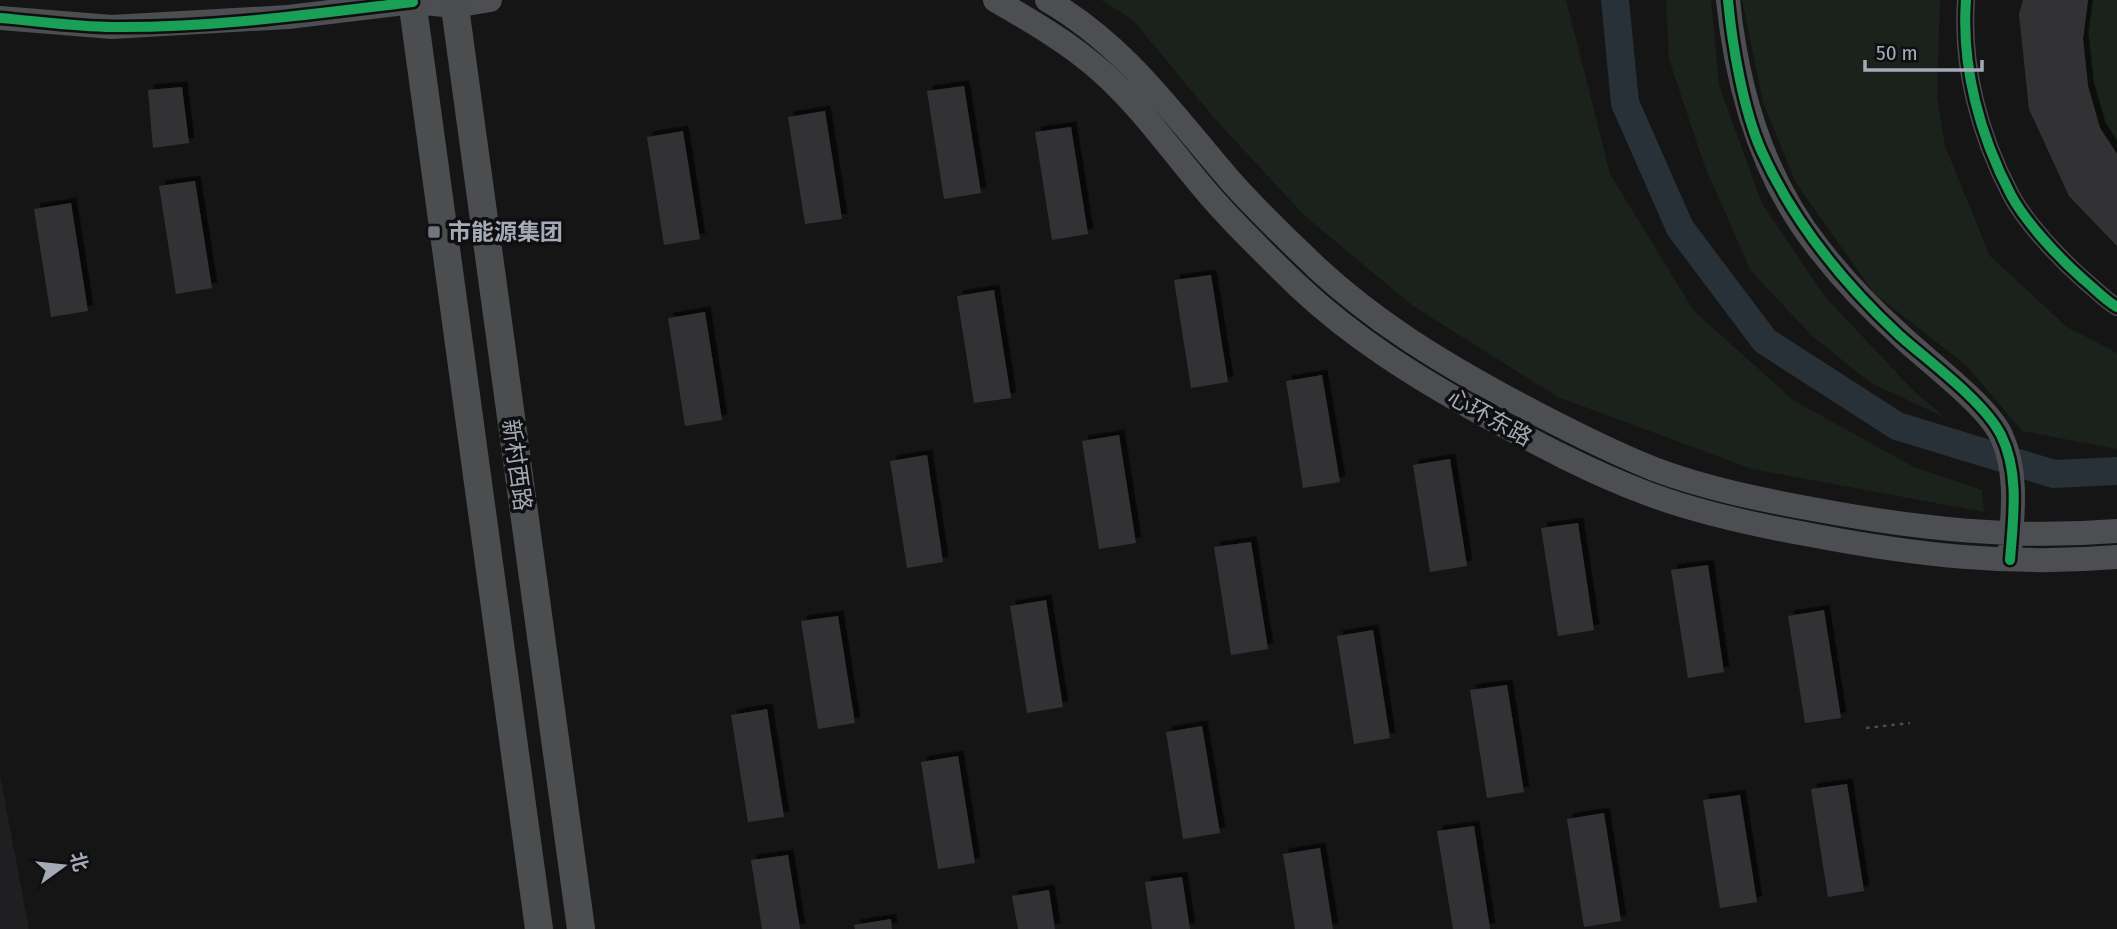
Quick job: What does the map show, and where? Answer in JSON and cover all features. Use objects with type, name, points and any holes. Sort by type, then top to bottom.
[{"type":"main road","points":[[0,18],[112,27],[288,17],[414,1],[454,3],[490,0]]},
{"type":"main road","name":"心环东路","points":[[995,0],[1073,48],[1105,75],[1135,106],[1219,206],[1300,288],[1347,329],[1396,363],[1468,406],[1592,471],[1648,494],[1708,512],[1774,529],[1876,548],[1949,557],[2010,560],[2117,557]]},
{"type":"main road","name":"心环东路","points":[[1047,0],[1089,27],[1123,56],[1230,180],[1345,293],[1410,342],[1602,447],[1657,470],[1714,487],[1880,522],[1951,531],[2012,534],[2117,531]]},
{"type":"main road","points":[[1728,0],[1731,30],[1744,92],[1760,147],[1784,196],[1818,248],[1860,298],[1981,409],[2000,434],[2010,463],[2014,491],[2010,560]]},
{"type":"main road","name":"新村西路","points":[[414,1],[539,929]]},
{"type":"main road","name":"新村西路","points":[[454,3],[581,929]]},
{"type":"street","points":[[1966,0],[1964,22],[1970,80],[1985,137],[2012,197],[2059,258],[2117,307]]},
{"type":"path","points":[[1866,728],[1910,723]]},
{"type":"shaded area","points":[[1101,0],[1566,0],[1610,174],[1694,311],[1793,400],[1914,467],[1982,490],[1984,512],[1752,469],[1558,397],[1413,306],[1304,215],[1215,119],[1132,19]]},
{"type":"shaded area","points":[[1666,0],[1711,0],[1719,85],[1762,204],[1826,298],[1912,389],[1944,417],[1871,383],[1811,335],[1751,271],[1705,167],[1669,59]]},
{"type":"shaded area","points":[[1742,0],[1940,0],[1937,97],[1945,146],[1990,256],[2067,327],[2117,353],[2117,449],[2022,431],[1968,367],[1873,292],[1796,183],[1763,102]]},
{"type":"shaded area","points":[[2023,0],[2117,0],[2117,246],[2019,14]]},
{"type":"shaded area","points":[[0,776],[29,929],[0,929]]},
{"type":"building","points":[[2023,0],[2088,0],[2083,39],[2088,86],[2100,128],[2117,154],[2117,246],[2069,196],[2029,109],[2019,14]]},
{"type":"building","points":[[964,86],[981,193],[944,199],[927,91]]},
{"type":"building","points":[[182,87],[189,143],[153,148],[148,90]]},
{"type":"building","points":[[825,111],[842,219],[805,224],[788,117]]},
{"type":"building","points":[[1071,127],[1088,234],[1052,240],[1035,132]]},
{"type":"building","points":[[683,131],[700,239],[664,245],[647,137]]},
{"type":"building","points":[[195,181],[212,288],[176,294],[159,186]]},
{"type":"building","points":[[71,203],[88,311],[51,317],[34,209]]},
{"type":"building","points":[[1211,275],[1228,382],[1191,388],[1174,280]]},
{"type":"building","points":[[994,290],[1011,398],[974,403],[957,296]]},
{"type":"building","points":[[705,312],[722,420],[685,426],[668,318]]},
{"type":"building","points":[[1322,375],[1340,482],[1303,488],[1286,381]]},
{"type":"building","points":[[1119,435],[1136,543],[1099,549],[1082,441]]},
{"type":"building","points":[[927,455],[943,562],[907,568],[890,461]]},
{"type":"building","points":[[1450,459],[1467,566],[1430,572],[1413,465]]},
{"type":"building","points":[[1578,523],[1594,630],[1558,636],[1541,528]]},
{"type":"building","points":[[1251,542],[1268,649],[1231,655],[1214,547]]},
{"type":"building","points":[[1708,565],[1724,672],[1688,678],[1671,570]]},
{"type":"building","points":[[1046,600],[1063,707],[1027,713],[1010,606]]},
{"type":"building","points":[[1824,610],[1841,718],[1805,723],[1788,616]]},
{"type":"building","points":[[838,616],[855,723],[818,729],[801,621]]},
{"type":"building","points":[[1373,630],[1390,738],[1354,744],[1337,636]]},
{"type":"building","points":[[1507,685],[1524,792],[1487,798],[1470,690]]},
{"type":"building","points":[[767,709],[784,817],[748,822],[731,715]]},
{"type":"building","points":[[1202,726],[1220,833],[1183,839],[1166,732]]},
{"type":"building","points":[[958,756],[975,863],[938,869],[921,762]]},
{"type":"building","points":[[1847,784],[1864,891],[1828,897],[1811,789]]},
{"type":"building","points":[[1740,795],[1757,902],[1720,908],[1703,800]]},
{"type":"building","points":[[1604,813],[1621,921],[1584,927],[1567,819]]},
{"type":"building","points":[[1474,826],[1490,929],[1453,929],[1437,831]]},
{"type":"building","points":[[1320,848],[1333,929],[1295,929],[1283,854]]},
{"type":"building","points":[[788,855],[800,929],[762,929],[751,860]]},
{"type":"building","points":[[1182,877],[1190,929],[1152,929],[1145,882]]},
{"type":"building","points":[[1049,890],[1055,929],[1018,929],[1012,896]]},
{"type":"building","points":[[891,919],[892,929],[855,929],[854,925]]},
{"type":"waterway","points":[[1615,0],[1625,103],[1680,228],[1765,341],[1897,426],[2054,474],[2117,471]]},
{"type":"cycle path","points":[[1728,0],[1735,56],[1749,115],[1761,150],[1788,201],[1821,249],[1858,294],[1899,335],[1969,395],[2001,435],[2013,480],[2010,560]]},
{"type":"cycle path","points":[[1966,0],[1967,50],[1975,100],[1990,149],[2011,195],[2034,229],[2054,251],[2117,307]]},
{"type":"cycle path","points":[[0,18],[85,26],[150,27],[263,19],[413,2]]},
{"type":"place","name":"市能源集团","points":[[434,232]]}]
